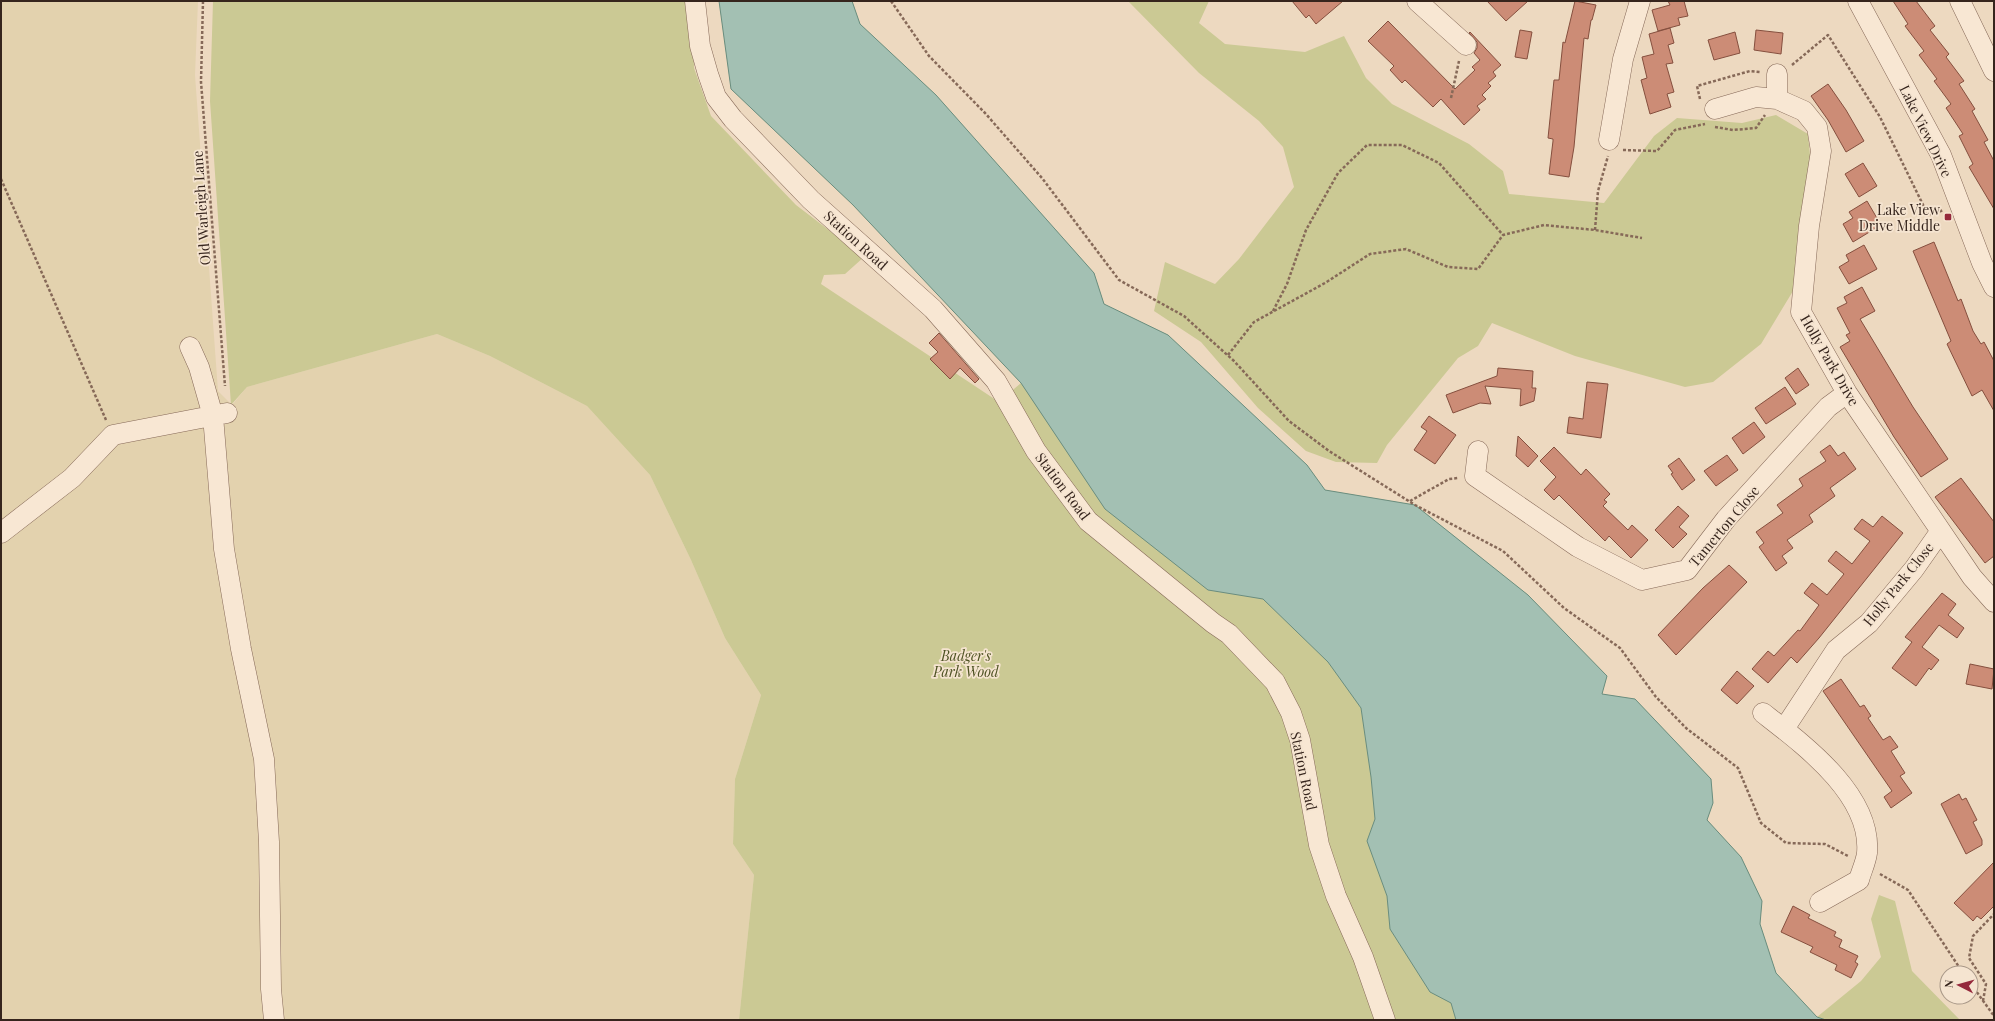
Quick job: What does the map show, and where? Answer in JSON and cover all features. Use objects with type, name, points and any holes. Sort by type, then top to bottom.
[{"type":"street","name":"Station Road","points":[[696,1],[700,46],[708,74],[716,97],[733,119],[811,200],[933,309],[996,381],[1036,450],[1088,521],[1228,634],[1276,682],[1291,714],[1300,740],[1319,845],[1336,896],[1363,957],[1385,1020]]},
{"type":"street","points":[[1417,1],[1466,45]]},
{"type":"street","points":[[1609,145],[1623,59],[1640,1]]},
{"type":"street","name":"Lake View Drive","points":[[1858,1],[1941,155],[1982,263],[1994,287]]},
{"type":"street","points":[[1960,1],[1994,71]]},
{"type":"street","points":[[1777,74],[1777,99]]},
{"type":"street","name":"Holly Park Drive","points":[[1708,118],[1756,97],[1777,99],[1804,111],[1816,127],[1821,151],[1809,226],[1801,312],[1847,393],[1940,532],[1972,577],[1994,602]]},
{"type":"street","points":[[190,346],[220,414],[224,549],[240,649],[264,759],[269,842],[271,989],[274,1020]]},
{"type":"street","name":"Tamerton Close","points":[[1475,476],[1578,547],[1642,580],[1687,570],[1731,514],[1828,408],[1847,393]]},
{"type":"street","points":[[1,533],[72,478],[113,435],[220,414]]},
{"type":"street","points":[[1475,476],[1478,451]]},
{"type":"street","name":"Holly Park Close","points":[[1784,730],[1836,650],[1869,623],[1914,569],[1940,532]]},
{"type":"street","points":[[1763,713],[1834,775],[1862,817],[1867,840],[1867,855],[1858,880],[1820,902]]},
{"type":"path","name":"Old Warleigh Lane","points":[[203,1],[201,82],[220,414]]},
{"type":"path","points":[[890,1],[929,56],[985,113],[1042,178],[1119,280],[1184,316],[1228,356],[1289,421],[1329,451],[1409,502],[1503,551],[1564,608],[1620,648],[1656,697],[1686,728],[1738,768],[1761,823],[1786,843],[1825,844],[1864,864],[1908,890],[1958,965]]},
{"type":"path","points":[[1698,93],[1697,86],[1750,71],[1781,74],[1828,35],[1880,117],[1928,215],[1960,205]]},
{"type":"path","points":[[1451,98],[1460,55],[1466,45]]},
{"type":"path","points":[[1595,230],[1598,191],[1609,145],[1657,151],[1675,130],[1708,118],[1721,130],[1756,128],[1777,99]]},
{"type":"path","points":[[1273,311],[1287,284],[1306,230],[1338,173],[1367,145],[1402,145],[1439,163],[1479,210],[1503,235]]},
{"type":"path","points":[[1,179],[113,435]]},
{"type":"path","points":[[1228,356],[1254,322],[1325,283],[1370,254],[1406,249],[1448,267],[1478,269],[1503,235],[1544,225],[1595,230],[1642,238]]},
{"type":"path","points":[[1409,502],[1449,479],[1475,476]]},
{"type":"path","points":[[1983,1001],[1986,984],[1969,958],[1972,936],[1994,914]]},
{"type":"path","points":[[1979,995],[1994,1016]]},
{"type":"shaded area","points":[[1,1],[198,1],[195,75],[218,391],[232,405],[247,387],[437,334],[490,356],[587,406],[650,475],[691,560],[725,638],[761,695],[735,779],[733,844],[754,875],[739,1020],[1,1020]]},
{"type":"shaded area","points":[[719,1],[852,1],[860,24],[936,95],[1094,273],[1104,304],[1168,335],[1307,465],[1325,490],[1415,505],[1528,595],[1607,676],[1602,694],[1635,699],[1711,779],[1713,803],[1707,820],[1741,857],[1762,901],[1760,924],[1776,973],[1817,1017],[1826,1020],[1456,1020],[1451,1003],[1430,992],[1390,929],[1387,896],[1367,841],[1375,819],[1371,777],[1361,708],[1328,662],[1263,599],[1208,590],[1105,509],[1021,383],[853,205],[731,89]]},
{"type":"green space","name":"Badger's Park Wood","points":[[213,1],[689,1],[693,17],[694,68],[711,116],[796,205],[864,257],[845,274],[824,275],[821,284],[999,402],[1021,383],[853,205],[731,89],[719,1],[852,1],[860,24],[936,95],[1094,273],[1104,304],[1168,335],[1307,465],[1325,490],[1415,505],[1528,595],[1607,676],[1602,694],[1635,699],[1711,779],[1713,803],[1707,820],[1741,857],[1762,901],[1760,924],[1776,973],[1817,1017],[1861,981],[1881,957],[1871,919],[1879,895],[1895,901],[1912,971],[1939,999],[1939,1005],[1945,1005],[1960,1020],[739,1020],[754,875],[733,844],[735,779],[761,695],[725,638],[691,560],[650,475],[587,406],[490,356],[437,334],[247,387],[231,405],[210,101]]},
{"type":"green space","points":[[1128,1],[1209,1],[1199,23],[1225,44],[1305,52],[1344,36],[1366,78],[1392,104],[1469,144],[1503,171],[1509,194],[1604,203],[1654,136],[1677,118],[1742,123],[1776,115],[1808,134],[1811,166],[1793,291],[1761,344],[1713,382],[1685,387],[1575,356],[1492,323],[1478,346],[1458,358],[1387,445],[1377,463],[1336,462],[1306,451],[1258,408],[1201,342],[1154,311],[1165,262],[1215,284],[1239,259],[1294,187],[1283,147],[1259,121],[1199,73]]},
{"type":"building","points":[[1292,1],[1343,1],[1316,24],[1309,15],[1306,18]]},
{"type":"building","points":[[1487,1],[1528,1],[1506,21]]},
{"type":"building","points":[[1575,1],[1596,5],[1591,20],[1588,39],[1584,38],[1574,147],[1569,177],[1549,174],[1553,139],[1548,138],[1554,80],[1559,80],[1563,42],[1565,43]]},
{"type":"building","points":[[1668,1],[1684,1],[1688,16],[1678,18],[1680,25],[1658,31],[1652,10],[1670,5]]},
{"type":"building","points":[[1893,1],[1916,1],[1935,26],[1930,30],[1949,54],[1946,57],[1964,81],[1959,84],[1975,109],[1972,111],[1988,140],[1984,142],[1994,161],[1994,209],[1969,167],[1973,164],[1959,136],[1963,134],[1946,108],[1951,104],[1934,81],[1937,79],[1919,55],[1924,51],[1905,26],[1908,24]]},
{"type":"building","points":[[1388,21],[1455,89],[1475,70],[1472,67],[1480,60],[1474,53],[1477,48],[1477,42],[1469,33],[1470,32],[1501,65],[1493,72],[1496,76],[1488,83],[1491,86],[1482,95],[1486,99],[1477,106],[1480,110],[1464,125],[1441,99],[1433,107],[1405,80],[1402,83],[1390,70],[1394,66],[1368,41]]},
{"type":"building","points":[[1670,28],[1674,43],[1668,45],[1673,63],[1666,64],[1674,92],[1667,94],[1671,107],[1650,114],[1641,80],[1647,78],[1642,57],[1654,54],[1649,34]]},
{"type":"building","points":[[1520,30],[1532,32],[1527,59],[1515,57]]},
{"type":"building","points":[[1756,30],[1783,33],[1781,54],[1754,50]]},
{"type":"building","points":[[1735,32],[1740,53],[1714,60],[1708,40]]},
{"type":"building","points":[[1828,84],[1846,110],[1864,141],[1846,152],[1828,120],[1811,96]]},
{"type":"building","points":[[1863,163],[1877,186],[1859,197],[1845,174]]},
{"type":"building","points":[[1867,201],[1881,225],[1853,242],[1843,224],[1853,218],[1849,212]]},
{"type":"building","points":[[1934,242],[1958,301],[1961,299],[1973,331],[1981,344],[1984,342],[1994,361],[1994,411],[1982,390],[1972,396],[1947,344],[1951,341],[1913,251]]},
{"type":"building","points":[[1864,245],[1877,269],[1849,284],[1839,267],[1849,261],[1846,255]]},
{"type":"building","points":[[1862,287],[1875,311],[1860,319],[1913,407],[1948,459],[1921,477],[1894,437],[1840,347],[1850,341],[1846,335],[1850,333],[1837,308],[1847,303],[1844,297]]},
{"type":"building","points":[[939,333],[979,379],[975,383],[960,368],[950,379],[930,359],[938,352],[929,343]]},
{"type":"building","points":[[1498,368],[1533,371],[1532,388],[1536,388],[1534,401],[1520,406],[1521,389],[1485,386],[1491,404],[1480,403],[1453,413],[1446,395],[1497,376]]},
{"type":"building","points":[[1798,368],[1809,385],[1796,394],[1785,378]]},
{"type":"building","points":[[1587,382],[1608,384],[1601,438],[1567,433],[1569,417],[1583,419]]},
{"type":"building","points":[[1785,387],[1796,404],[1766,424],[1755,408]]},
{"type":"building","points":[[1429,416],[1456,435],[1435,464],[1414,450],[1427,431],[1421,427]]},
{"type":"building","points":[[1754,422],[1765,437],[1743,454],[1732,438]]},
{"type":"building","points":[[1518,436],[1538,456],[1528,467],[1516,456]]},
{"type":"building","points":[[1830,445],[1838,456],[1844,452],[1856,469],[1830,488],[1835,496],[1809,515],[1813,522],[1787,540],[1793,548],[1782,556],[1787,563],[1776,571],[1759,547],[1764,543],[1756,532],[1783,513],[1777,505],[1803,486],[1799,479],[1826,461],[1820,452]]},
{"type":"building","points":[[1554,447],[1581,475],[1586,469],[1610,494],[1604,500],[1607,502],[1603,506],[1628,530],[1632,525],[1648,540],[1631,558],[1609,536],[1605,541],[1559,495],[1554,500],[1544,490],[1556,477],[1540,461]]},
{"type":"building","points":[[1727,455],[1738,470],[1716,486],[1704,471]]},
{"type":"building","points":[[1679,458],[1695,480],[1682,490],[1671,474],[1673,473],[1668,466]]},
{"type":"building","points":[[1961,478],[1994,522],[1994,556],[1985,563],[1935,497]]},
{"type":"building","points":[[1678,506],[1689,516],[1679,527],[1687,534],[1673,548],[1655,530]]},
{"type":"building","points":[[1882,516],[1903,533],[1819,638],[1797,663],[1791,657],[1768,683],[1752,669],[1768,651],[1774,656],[1798,630],[1800,631],[1819,605],[1804,593],[1812,583],[1827,595],[1844,574],[1828,561],[1836,551],[1852,564],[1870,541],[1854,529],[1862,519],[1873,527]]},
{"type":"building","points":[[1729,565],[1747,582],[1676,655],[1658,635],[1703,588]]},
{"type":"building","points":[[1942,593],[1956,604],[1948,615],[1964,628],[1957,638],[1939,625],[1922,647],[1939,660],[1931,670],[1929,668],[1916,686],[1892,668],[1912,642],[1905,637]]},
{"type":"building","points":[[1970,664],[1994,669],[1992,689],[1966,684]]},
{"type":"building","points":[[1737,671],[1754,686],[1737,704],[1721,690]]},
{"type":"building","points":[[1841,679],[1860,707],[1864,705],[1871,716],[1868,718],[1883,740],[1890,736],[1898,747],[1891,751],[1905,773],[1900,776],[1912,793],[1891,808],[1884,797],[1892,791],[1823,691]]},
{"type":"building","points":[[1959,794],[1962,800],[1966,798],[1977,820],[1973,822],[1982,840],[1982,845],[1966,854],[1941,804]]},
{"type":"building","points":[[1994,862],[1994,906],[1981,919],[1977,916],[1973,921],[1954,903]]},
{"type":"building","points":[[1793,906],[1810,915],[1808,918],[1836,932],[1834,936],[1842,940],[1839,947],[1858,956],[1855,962],[1858,964],[1851,978],[1835,970],[1837,965],[1810,952],[1813,947],[1781,932]]},
{"type":"place","name":"Lake View Drive Middle","points":[[1948,217]]}]
